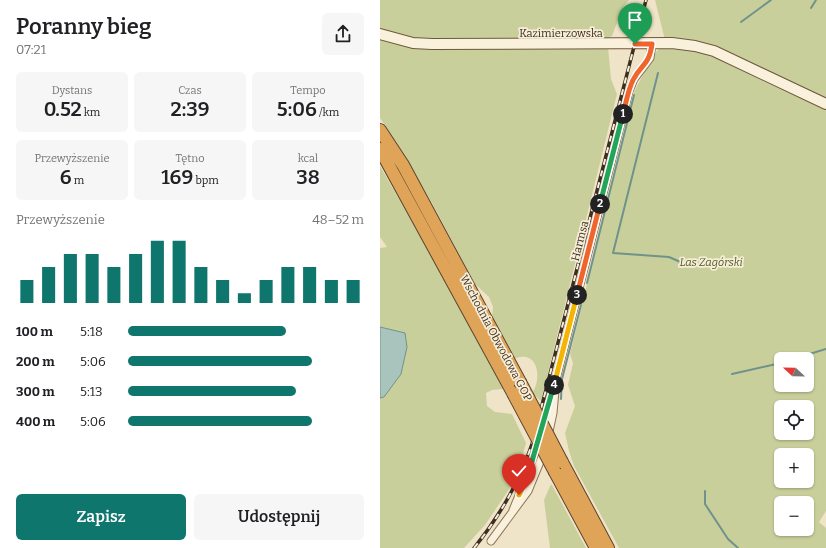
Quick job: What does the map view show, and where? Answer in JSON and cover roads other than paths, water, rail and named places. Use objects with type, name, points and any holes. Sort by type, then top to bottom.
[{"type":"highway","name":"Wschodnia Obwodowa GOP","points":[[380,130],[403,165],[520,382],[596,548]]},
{"type":"highway","name":"Wschodnia Obwodowa GOP","points":[[380,149],[513,393],[608,548]]},
{"type":"street","name":"Kazimierzowska","points":[[380,34],[413,43],[432,44],[672,43],[695,46],[714,51],[826,104]]},
{"type":"street","name":"Harmsa","points":[[491,541],[513,510],[533,459],[556,379],[629,91],[634,79],[650,58],[652,44]]},
{"type":"water","points":[[380,327],[405,333],[407,347],[401,374],[384,397],[380,398]]},
{"type":"waterway","points":[[741,22],[771,0]]},
{"type":"waterway","points":[[811,8],[816,0]]},
{"type":"waterway","points":[[658,73],[613,253],[669,257],[685,264]]},
{"type":"waterway","points":[[587,283],[634,95]]},
{"type":"waterway","points":[[561,399],[562,379],[581,305]]},
{"type":"waterway","points":[[814,353],[826,349]]},
{"type":"waterway","points":[[732,374],[774,365]]},
{"type":"waterway","points":[[705,491],[705,504],[728,539],[738,548]]},
{"type":"railway","points":[[474,548],[508,499],[515,486],[532,444],[646,0]]},
{"type":"park label","name":"Las Zagórski","points":[[711,262]]}]
